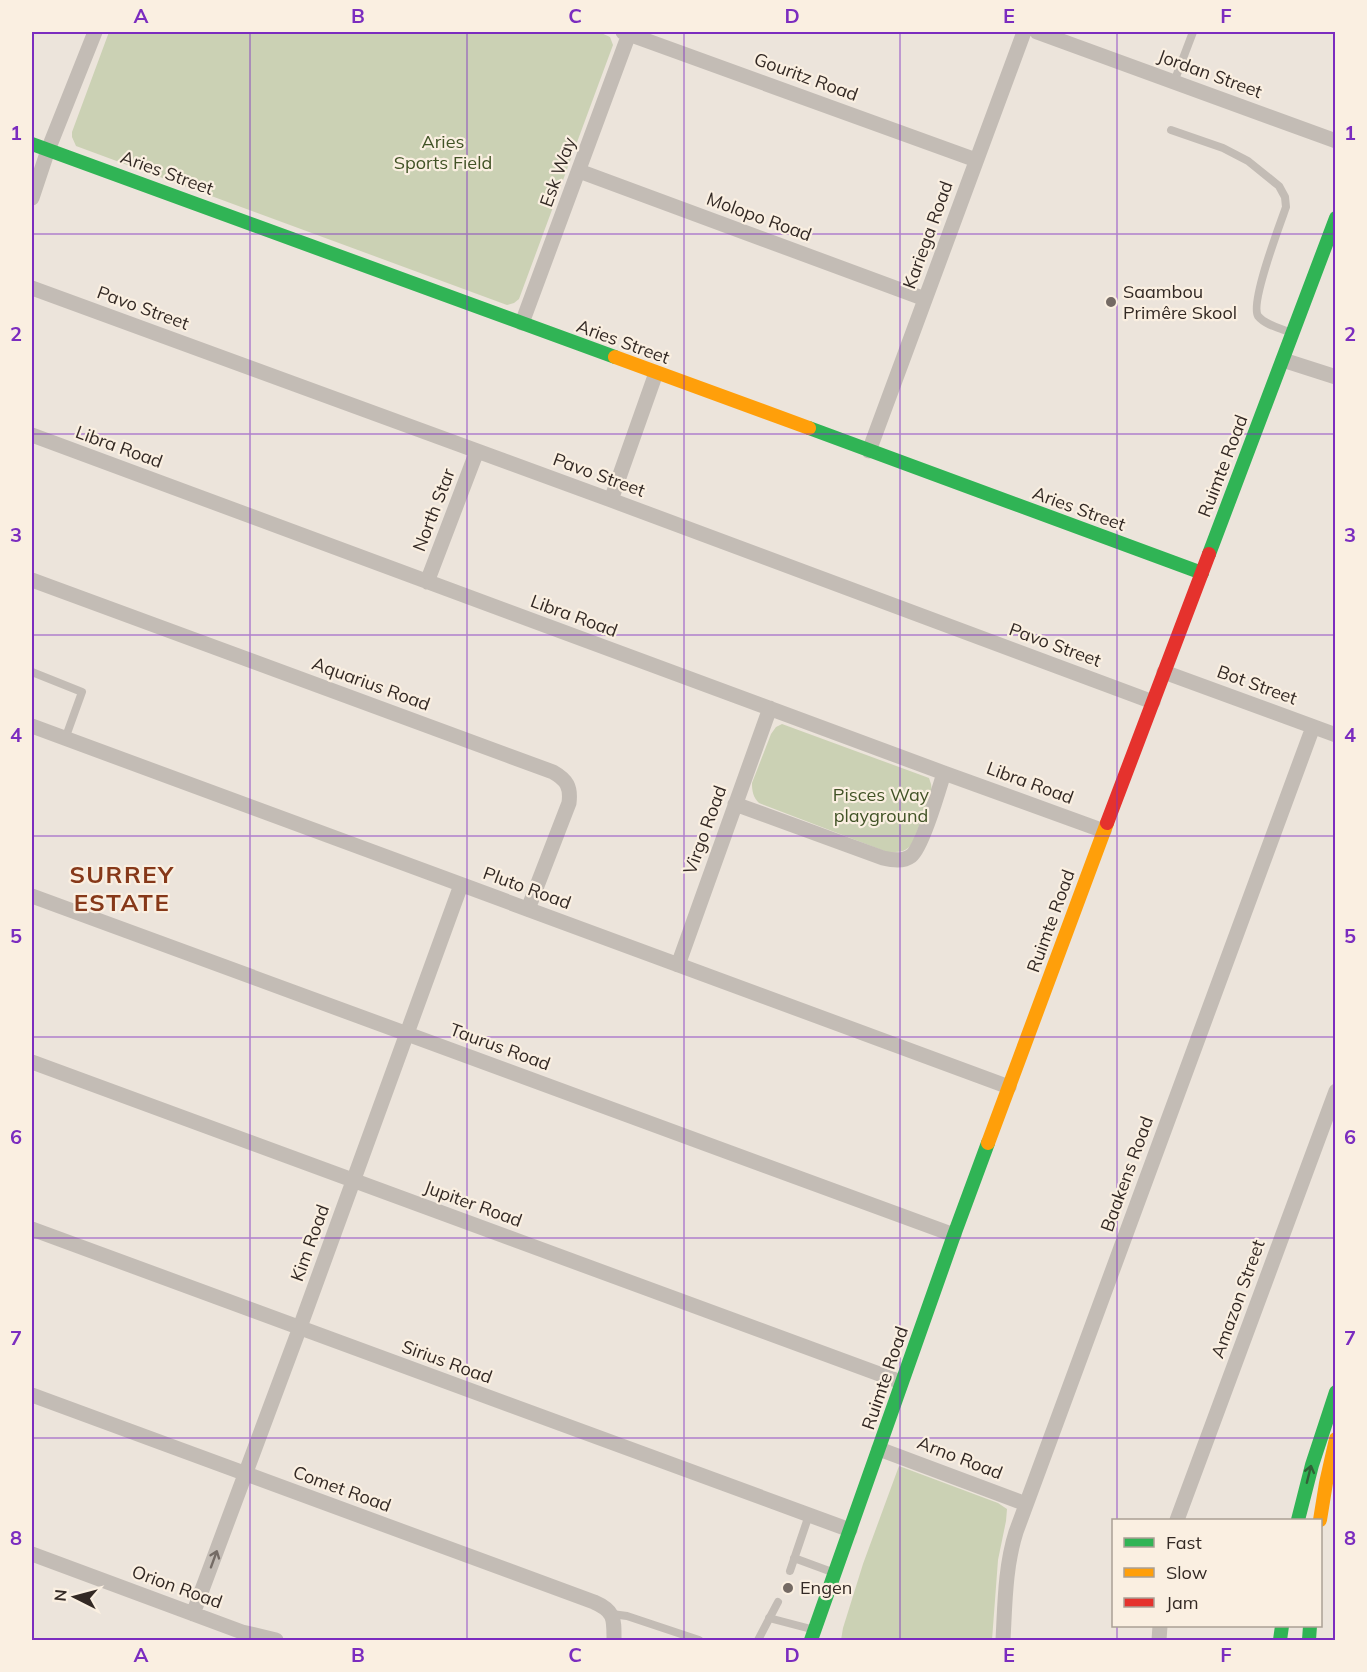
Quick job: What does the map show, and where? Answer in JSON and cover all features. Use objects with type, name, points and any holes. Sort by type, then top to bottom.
[{"type":"street","points":[[32,198],[48,150],[95,32]]},
{"type":"street","name":"Kariega Road","points":[[869,452],[1024,32]]},
{"type":"street","name":"Jordan Street","points":[[1037,32],[1335,141]]},
{"type":"street","name":"Gouritz Road","points":[[626,33],[976,160]]},
{"type":"street","name":"Esk Way","points":[[522,323],[579,171],[626,33]]},
{"type":"street","name":"Aries Street","points":[[32,144],[1202,573]]},
{"type":"street","name":"Molopo Road","points":[[579,171],[925,299]]},
{"type":"street","name":"Ruimte Road","points":[[818,1634],[830,1618],[828,1590],[954,1235],[1335,218]]},
{"type":"street","name":"Pavo Street","points":[[32,288],[1153,702]]},
{"type":"street","points":[[1283,360],[1335,377]]},
{"type":"street","points":[[611,500],[656,373]]},
{"type":"street","name":"Libra Road","points":[[32,435],[1104,831]]},
{"type":"street","name":"North Star","points":[[427,582],[477,451]]},
{"type":"street","name":"Aquarius Road","points":[[32,580],[562,777],[568,784],[569,802],[528,909]]},
{"type":"street","name":"Bot Street","points":[[1164,672],[1335,735]]},
{"type":"street","name":"Virgo Road","points":[[678,965],[770,708]]},
{"type":"street","name":"Pluto Road","points":[[32,726],[1009,1088]]},
{"type":"street","name":"Baakens Road","points":[[1003,1641],[1010,1549],[1313,727]]},
{"type":"street","points":[[735,804],[883,858],[898,860],[911,856],[919,845],[944,773]]},
{"type":"street","name":"Kim Road","points":[[193,1614],[461,885]]},
{"type":"street","name":"Taurus Road","points":[[32,896],[954,1235]]},
{"type":"street","name":"Jupiter Road","points":[[32,1062],[901,1382]]},
{"type":"street","name":"Amazon Street","points":[[1178,1519],[1335,1091]]},
{"type":"street","name":"Sirius Road","points":[[32,1229],[850,1530]]},
{"type":"street","points":[[1298,1519],[1312,1465],[1335,1392]]},
{"type":"street","name":"Comet Road","points":[[32,1395],[594,1602],[606,1607],[612,1614]]},
{"type":"street","points":[[1320,1519],[1335,1438]]},
{"type":"street","name":"Arno Road","points":[[879,1449],[1026,1504]]},
{"type":"street","name":"Orion Road","points":[[32,1554],[242,1632],[276,1641]]},
{"type":"street","points":[[612,1614],[614,1641]]},
{"type":"lane","points":[[1174,82],[1193,32]]},
{"type":"lane","points":[[1171,130],[1223,148],[1248,161],[1279,186],[1285,196],[1286,207],[1266,267],[1257,301],[1257,311],[1258,316],[1264,320],[1293,333]]},
{"type":"lane","points":[[32,672],[82,692],[65,739]]},
{"type":"lane","points":[[790,1571],[809,1515]]},
{"type":"lane","points":[[794,1558],[834,1573]]},
{"type":"lane","points":[[758,1641],[778,1602]]},
{"type":"lane","points":[[612,1614],[627,1616],[699,1641]]},
{"type":"lane","points":[[769,1618],[818,1634]]},
{"type":"green space","name":"Aries Sports Field","points":[[109,32],[599,32],[610,37],[613,45],[519,299],[507,305],[76,146],[72,132]]},
{"type":"green space","name":"Pisces Way playground","points":[[782,724],[929,778],[932,792],[912,844],[901,851],[887,852],[759,803],[753,794],[752,783],[771,734],[776,727]]},
{"type":"green space","points":[[899,1466],[998,1503],[1007,1509],[998,1560],[992,1640],[841,1640],[863,1564]]},
{"type":"traffic: fast","points":[[32,144],[615,357]]},
{"type":"traffic: fast","points":[[1209,554],[1336,218]]},
{"type":"traffic: fast","points":[[809,428],[1202,573]]},
{"type":"traffic: fast","points":[[811,1640],[988,1143]]},
{"type":"traffic: fast","points":[[1298,1519],[1312,1465],[1336,1392]]},
{"type":"traffic: fast","points":[[1280,1640],[1282,1627]]},
{"type":"traffic: fast","points":[[1309,1640],[1310,1627]]},
{"type":"traffic: slow","points":[[615,357],[809,428]]},
{"type":"traffic: slow","points":[[988,1143],[1107,823]]},
{"type":"traffic: slow","points":[[1320,1519],[1336,1439]]},
{"type":"traffic: jam","points":[[1107,823],[1209,554]]},
{"type":"place","name":"Saambou Primêre Skool","points":[[1111,302]]},
{"type":"place","name":"Engen","points":[[788,1588]]},
{"type":"district","name":"SURREY ESTATE","points":[[122,889]]}]
